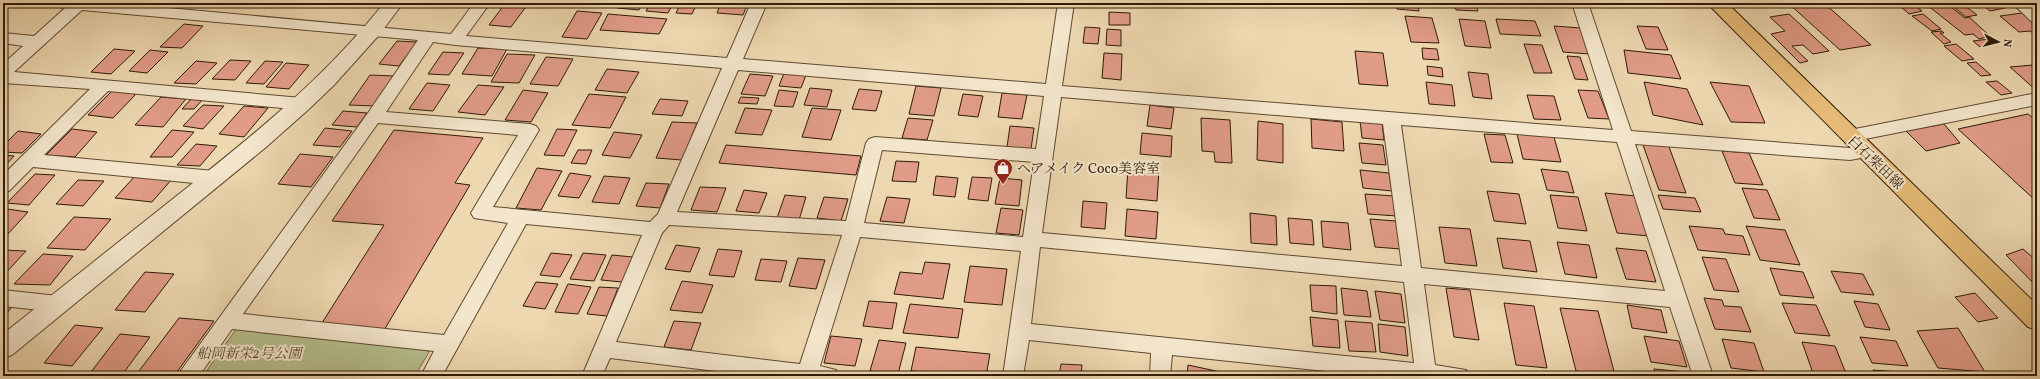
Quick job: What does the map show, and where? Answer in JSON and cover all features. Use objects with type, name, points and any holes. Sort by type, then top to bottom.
[{"type":"main road","name":"白石柴田線","points":[[1716,3],[1866,152],[2034,313]]},
{"type":"street","points":[[59,3],[429,36],[455,40],[1052,91],[1850,154],[1866,152]]},
{"type":"street","points":[[3,348],[214,178],[302,104],[327,80],[372,31],[394,3]]},
{"type":"street","points":[[455,40],[482,3]]},
{"type":"street","points":[[592,376],[759,3]]},
{"type":"street","points":[[1013,376],[1052,91],[1066,3]]},
{"type":"street","points":[[1580,3],[1703,376]]},
{"type":"street","points":[[2020,3],[2037,18]]},
{"type":"street","points":[[3,73],[78,5]]},
{"type":"street","points":[[187,376],[374,118],[429,36]]},
{"type":"street","points":[[3,38],[37,42]]},
{"type":"street","points":[[3,77],[302,104]]},
{"type":"street","points":[[3,186],[104,85]]},
{"type":"street","points":[[1850,136],[2037,99]]},
{"type":"street","points":[[1391,117],[1426,372]]},
{"type":"street","points":[[374,118],[530,130],[480,213],[520,218],[660,224],[853,229],[1031,242],[1413,274],[1677,300]]},
{"type":"street","points":[[807,374],[853,229],[875,143],[1044,156]]},
{"type":"street","points":[[28,160],[214,178]]},
{"type":"street","points":[[432,376],[520,218]]},
{"type":"street","points":[[3,298],[58,304]]},
{"type":"street","points":[[228,320],[449,344]]},
{"type":"street","points":[[1020,331],[1162,346],[1308,368],[1426,372],[1459,376]]},
{"type":"street","points":[[1160,376],[1162,346]]},
{"type":"street","points":[[604,349],[739,371],[830,376]]},
{"type":"green space","name":"船岡新栄2号公園","points":[[237,328],[421,347],[429,352],[415,376],[203,376]]},
{"type":"building","points":[[620,3],[643,3],[639,10],[617,8]]},
{"type":"building","points":[[651,3],[673,3],[668,13],[646,11]]},
{"type":"building","points":[[681,3],[697,3],[692,14],[676,13]]},
{"type":"building","points":[[721,3],[748,3],[743,15],[717,13]]},
{"type":"building","points":[[1396,3],[1418,3],[1419,11],[1397,9]]},
{"type":"building","points":[[1454,3],[1475,3],[1478,11],[1456,10]]},
{"type":"building","points":[[1603,3],[1633,3],[1607,7]]},
{"type":"building","points":[[1788,3],[1824,3],[1871,45],[1840,50]]},
{"type":"building","points":[[1946,3],[1965,18],[1969,17],[1990,36],[1979,39],[1973,34],[1965,35],[1927,5]]},
{"type":"building","points":[[1949,3],[1961,3],[1977,15],[1966,17]]},
{"type":"building","points":[[1980,3],[1999,3],[2005,8],[1990,11]]},
{"type":"building","points":[[1913,4],[1922,11],[1909,14],[1900,6]]},
{"type":"building","points":[[504,5],[525,8],[511,27],[489,25]]},
{"type":"building","points":[[577,11],[602,13],[587,39],[562,37]]},
{"type":"building","points":[[1109,12],[1130,13],[1130,25],[1109,25]]},
{"type":"building","points":[[2022,13],[2037,26],[2037,33],[2030,31],[2019,32],[2000,16]]},
{"type":"building","points":[[608,14],[667,19],[659,34],[600,30]]},
{"type":"building","points":[[1789,14],[1829,51],[1813,54],[1803,45],[1792,46],[1808,61],[1800,63],[1771,34],[1785,31],[1770,17]]},
{"type":"building","points":[[1923,14],[1941,29],[1932,31],[1912,16]]},
{"type":"building","points":[[1405,16],[1432,18],[1439,43],[1411,42]]},
{"type":"building","points":[[1459,19],[1485,21],[1491,48],[1465,46]]},
{"type":"building","points":[[1496,19],[1535,21],[1541,36],[1500,34]]},
{"type":"building","points":[[184,24],[203,26],[182,48],[160,47]]},
{"type":"building","points":[[1554,26],[1581,28],[1589,54],[1563,52]]},
{"type":"building","points":[[1637,26],[1658,27],[1668,50],[1646,49]]},
{"type":"building","points":[[1085,27],[1100,28],[1098,44],[1083,43]]},
{"type":"building","points":[[1107,29],[1121,30],[1121,46],[1106,45]]},
{"type":"building","points":[[1942,31],[1944,33],[1940,33],[1951,42],[1944,44],[1931,32]]},
{"type":"building","points":[[1989,39],[1996,44],[1980,47],[1973,41]]},
{"type":"building","points":[[397,41],[417,42],[399,66],[379,64]]},
{"type":"building","points":[[1524,44],[1542,45],[1552,73],[1534,73]]},
{"type":"building","points":[[1956,44],[1974,59],[1962,61],[1944,46]]},
{"type":"building","points":[[478,48],[507,49],[492,76],[462,74]]},
{"type":"building","points":[[1422,48],[1437,49],[1439,60],[1423,59]]},
{"type":"building","points":[[114,49],[135,51],[111,74],[91,72]]},
{"type":"building","points":[[150,50],[168,52],[147,73],[129,71]]},
{"type":"building","points":[[1624,50],[1671,55],[1681,79],[1628,73]]},
{"type":"building","points":[[1355,51],[1383,53],[1388,86],[1359,84]]},
{"type":"building","points":[[443,52],[464,53],[449,75],[428,74]]},
{"type":"building","points":[[1104,53],[1122,54],[1121,80],[1102,78]]},
{"type":"building","points":[[507,54],[535,55],[519,83],[491,82]]},
{"type":"building","points":[[1567,56],[1580,57],[1588,80],[1575,79]]},
{"type":"building","points":[[546,57],[573,59],[558,86],[530,84]]},
{"type":"building","points":[[230,60],[251,61],[235,80],[212,79]]},
{"type":"building","points":[[196,61],[217,63],[196,84],[174,83]]},
{"type":"building","points":[[265,61],[283,62],[264,84],[246,83]]},
{"type":"building","points":[[1976,62],[1991,75],[1981,76],[1967,63]]},
{"type":"building","points":[[286,63],[309,65],[289,89],[266,87]]},
{"type":"building","points":[[2033,65],[2037,68],[2037,91],[2010,67]]},
{"type":"building","points":[[1427,66],[1442,68],[1443,77],[1428,75]]},
{"type":"building","points":[[607,69],[639,72],[627,93],[595,90]]},
{"type":"building","points":[[1468,72],[1488,74],[1492,99],[1473,97]]},
{"type":"building","points":[[784,73],[806,75],[801,88],[779,86]]},
{"type":"building","points":[[750,74],[773,76],[765,96],[741,94]]},
{"type":"building","points":[[370,75],[394,76],[374,106],[349,105]]},
{"type":"building","points":[[1997,81],[2012,93],[2001,95],[1986,82]]},
{"type":"building","points":[[1426,82],[1452,85],[1455,106],[1429,104]]},
{"type":"building","points":[[1644,82],[1687,89],[1703,125],[1653,115]]},
{"type":"building","points":[[1710,82],[1749,86],[1765,123],[1731,122]]},
{"type":"building","points":[[427,83],[450,85],[433,111],[409,109]]},
{"type":"building","points":[[478,85],[504,87],[485,115],[458,112]]},
{"type":"building","points":[[916,86],[941,88],[934,116],[909,114]]},
{"type":"building","points":[[810,88],[832,90],[827,107],[804,105]]},
{"type":"building","points":[[859,89],[882,91],[876,111],[852,109]]},
{"type":"building","points":[[523,90],[548,93],[531,122],[505,120]]},
{"type":"building","points":[[779,90],[798,92],[793,107],[774,106]]},
{"type":"building","points":[[1578,90],[1598,91],[1609,119],[1588,118]]},
{"type":"building","points":[[112,91],[136,94],[113,118],[88,115]]},
{"type":"building","points":[[1002,93],[1027,95],[1022,119],[998,117]]},
{"type":"building","points":[[589,94],[626,97],[610,128],[572,125]]},
{"type":"building","points":[[963,94],[983,96],[978,117],[958,115]]},
{"type":"building","points":[[1527,95],[1554,96],[1561,120],[1534,119]]},
{"type":"building","points":[[161,97],[186,99],[163,127],[135,125]]},
{"type":"building","points":[[741,97],[759,98],[757,104],[738,103]]},
{"type":"building","points":[[192,98],[204,98],[194,109],[182,109]]},
{"type":"building","points":[[660,99],[688,101],[682,116],[652,114]]},
{"type":"building","points":[[203,105],[224,106],[203,129],[183,126]]},
{"type":"building","points":[[1150,105],[1174,108],[1171,129],[1147,126]]},
{"type":"building","points":[[244,106],[268,108],[244,137],[219,134]]},
{"type":"building","points":[[745,108],[772,110],[762,135],[735,133]]},
{"type":"building","points":[[812,108],[841,110],[831,140],[802,137]]},
{"type":"building","points":[[343,111],[367,113],[357,127],[332,125]]},
{"type":"building","points":[[2028,114],[2037,121],[2037,202],[1958,129]]},
{"type":"building","points":[[908,118],[933,120],[927,140],[902,138]]},
{"type":"building","points":[[1201,118],[1230,120],[1232,163],[1215,162],[1214,152],[1202,151]]},
{"type":"building","points":[[1311,119],[1342,122],[1344,151],[1312,148]]},
{"type":"building","points":[[1258,121],[1283,124],[1283,163],[1257,160]]},
{"type":"building","points":[[1360,121],[1382,123],[1384,140],[1362,138]]},
{"type":"building","points":[[672,122],[697,123],[682,160],[656,158]]},
{"type":"building","points":[[1944,124],[1960,143],[1926,151],[1906,131]]},
{"type":"building","points":[[1010,126],[1034,128],[1031,149],[1007,147]]},
{"type":"building","points":[[325,128],[352,131],[340,147],[313,145]]},
{"type":"building","points":[[72,129],[97,132],[75,157],[46,155]]},
{"type":"building","points":[[557,129],[577,130],[564,156],[544,155]]},
{"type":"building","points":[[172,130],[194,132],[172,157],[150,157]]},
{"type":"building","points":[[394,130],[483,138],[455,183],[470,185],[383,332],[320,326],[384,225],[332,221]]},
{"type":"building","points":[[18,131],[41,134],[22,153],[3,152],[3,146]]},
{"type":"building","points":[[614,132],[642,135],[630,158],[602,155]]},
{"type":"building","points":[[1142,133],[1172,136],[1171,157],[1140,154]]},
{"type":"building","points":[[1484,134],[1505,135],[1513,163],[1491,162]]},
{"type":"building","points":[[1517,134],[1554,137],[1561,162],[1523,159]]},
{"type":"building","points":[[1642,142],[1668,144],[1686,193],[1659,190]]},
{"type":"building","points":[[1359,143],[1383,145],[1386,165],[1362,163]]},
{"type":"building","points":[[196,144],[217,146],[200,166],[177,165]]},
{"type":"building","points":[[726,145],[861,156],[856,175],[719,163]]},
{"type":"building","points":[[578,150],[592,150],[586,164],[571,163]]},
{"type":"building","points":[[1722,151],[1749,153],[1763,185],[1735,183]]},
{"type":"building","points":[[300,154],[333,157],[311,187],[278,184]]},
{"type":"building","points":[[3,155],[14,156],[3,168]]},
{"type":"building","points":[[896,161],[919,162],[916,182],[892,181]]},
{"type":"building","points":[[537,168],[562,171],[541,210],[516,208]]},
{"type":"building","points":[[1128,168],[1159,170],[1157,201],[1126,198]]},
{"type":"building","points":[[1541,169],[1568,172],[1574,193],[1547,190]]},
{"type":"building","points":[[1360,170],[1389,173],[1392,191],[1363,188]]},
{"type":"building","points":[[570,173],[591,176],[579,198],[558,196]]},
{"type":"building","points":[[35,174],[55,175],[29,205],[7,203]]},
{"type":"building","points":[[135,176],[172,179],[152,202],[115,198]]},
{"type":"building","points":[[604,176],[630,178],[619,204],[592,202]]},
{"type":"building","points":[[936,176],[958,178],[955,197],[933,195]]},
{"type":"building","points":[[972,177],[992,178],[988,201],[968,199]]},
{"type":"building","points":[[1000,178],[1022,180],[1019,206],[995,204]]},
{"type":"building","points":[[78,180],[104,181],[83,206],[56,204]]},
{"type":"building","points":[[646,183],[669,184],[660,208],[636,206]]},
{"type":"building","points":[[700,187],[726,188],[717,212],[691,210]]},
{"type":"building","points":[[1742,188],[1767,190],[1780,220],[1754,218]]},
{"type":"building","points":[[744,190],[767,193],[759,213],[736,211]]},
{"type":"building","points":[[1487,191],[1519,194],[1526,224],[1494,221]]},
{"type":"building","points":[[1605,193],[1636,196],[1649,236],[1617,233]]},
{"type":"building","points":[[1365,194],[1394,196],[1397,216],[1368,214]]},
{"type":"building","points":[[785,195],[806,197],[799,220],[777,218]]},
{"type":"building","points":[[1550,195],[1578,197],[1587,231],[1558,228]]},
{"type":"building","points":[[1658,195],[1695,198],[1701,212],[1663,209]]},
{"type":"building","points":[[824,197],[848,199],[841,221],[817,218]]},
{"type":"building","points":[[887,197],[910,199],[904,223],[880,221]]},
{"type":"building","points":[[1083,201],[1107,203],[1105,229],[1081,227]]},
{"type":"building","points":[[1001,208],[1023,210],[1019,235],[996,233]]},
{"type":"building","points":[[7,209],[28,212],[7,235],[3,235],[3,213]]},
{"type":"building","points":[[1127,209],[1158,212],[1156,239],[1125,236]]},
{"type":"building","points":[[1250,213],[1276,216],[1277,245],[1251,243]]},
{"type":"building","points":[[74,217],[111,219],[85,250],[47,248]]},
{"type":"building","points":[[1288,218],[1312,220],[1314,245],[1290,243]]},
{"type":"building","points":[[1370,219],[1396,221],[1401,249],[1375,247]]},
{"type":"building","points":[[1321,221],[1348,223],[1351,250],[1323,247]]},
{"type":"building","points":[[1689,226],[1723,229],[1725,234],[1743,236],[1750,255],[1698,250]]},
{"type":"building","points":[[1746,226],[1785,230],[1800,265],[1760,260]]},
{"type":"building","points":[[1439,227],[1470,229],[1477,266],[1445,263]]},
{"type":"building","points":[[1497,238],[1530,241],[1537,272],[1503,268]]},
{"type":"building","points":[[1557,242],[1589,245],[1597,278],[1565,274]]},
{"type":"building","points":[[676,245],[700,248],[690,272],[665,269]]},
{"type":"building","points":[[1616,248],[1646,251],[1656,282],[1626,279]]},
{"type":"building","points":[[718,249],[742,251],[734,277],[709,275]]},
{"type":"building","points":[[2023,249],[2037,261],[2037,287],[2006,255]]},
{"type":"building","points":[[3,250],[26,251],[3,276]]},
{"type":"building","points":[[551,253],[572,255],[560,277],[540,275]]},
{"type":"building","points":[[583,253],[606,255],[594,281],[570,279]]},
{"type":"building","points":[[43,254],[73,256],[50,285],[14,284]]},
{"type":"building","points":[[612,255],[633,257],[622,282],[601,280]]},
{"type":"building","points":[[1702,257],[1726,259],[1739,292],[1714,290]]},
{"type":"building","points":[[798,258],[825,260],[816,289],[789,286]]},
{"type":"building","points":[[761,259],[787,261],[781,282],[755,280]]},
{"type":"building","points":[[925,262],[950,264],[943,299],[894,294],[900,272],[922,274]]},
{"type":"building","points":[[970,266],[1007,269],[1002,305],[964,302]]},
{"type":"building","points":[[1770,268],[1803,272],[1814,298],[1780,295]]},
{"type":"building","points":[[1831,271],[1863,274],[1874,295],[1841,292]]},
{"type":"building","points":[[145,272],[174,274],[145,312],[115,310]]},
{"type":"building","points":[[682,281],[713,285],[702,313],[670,310]]},
{"type":"building","points":[[536,282],[558,284],[545,309],[523,306]]},
{"type":"building","points":[[568,284],[591,287],[578,314],[555,312]]},
{"type":"building","points":[[1310,285],[1336,286],[1337,314],[1312,311]]},
{"type":"building","points":[[599,287],[618,288],[607,316],[587,314]]},
{"type":"building","points":[[1341,288],[1367,291],[1371,317],[1344,315]]},
{"type":"building","points":[[1446,288],[1470,290],[1479,340],[1454,337]]},
{"type":"building","points":[[1375,291],[1401,294],[1405,323],[1380,320]]},
{"type":"building","points":[[1975,293],[1998,318],[1978,322],[1955,297]]},
{"type":"building","points":[[1704,298],[1722,300],[1724,306],[1741,307],[1751,332],[1715,329]]},
{"type":"building","points":[[869,301],[897,303],[892,329],[863,326]]},
{"type":"building","points":[[1854,301],[1878,304],[1890,330],[1865,327]]},
{"type":"building","points":[[1504,303],[1534,306],[1547,368],[1516,365]]},
{"type":"building","points":[[1782,303],[1816,305],[1830,336],[1795,333]]},
{"type":"building","points":[[910,304],[963,309],[958,338],[903,333]]},
{"type":"building","points":[[3,305],[13,306],[3,317]]},
{"type":"building","points":[[1627,305],[1661,310],[1667,333],[1632,328]]},
{"type":"building","points":[[1560,308],[1598,311],[1615,375],[1576,371]]},
{"type":"building","points":[[1310,317],[1338,320],[1340,348],[1313,346]]},
{"type":"building","points":[[179,318],[214,321],[174,376],[136,375]]},
{"type":"building","points":[[674,321],[701,323],[691,350],[664,347]]},
{"type":"building","points":[[1345,321],[1372,323],[1376,352],[1349,351]]},
{"type":"building","points":[[1378,324],[1405,327],[1408,356],[1380,352]]},
{"type":"building","points":[[75,325],[103,328],[72,366],[44,363]]},
{"type":"building","points":[[1958,328],[1985,372],[1938,368],[1917,331]]},
{"type":"building","points":[[120,334],[150,337],[122,375],[91,372]]},
{"type":"building","points":[[831,336],[862,339],[855,366],[824,363]]},
{"type":"building","points":[[1644,336],[1679,341],[1687,367],[1651,362]]},
{"type":"building","points":[[1860,337],[1896,341],[1908,366],[1872,363]]},
{"type":"building","points":[[1722,339],[1754,343],[1764,372],[1731,368]]},
{"type":"building","points":[[879,340],[906,343],[898,374],[870,371]]},
{"type":"building","points":[[1802,342],[1835,346],[1847,376],[1814,376]]},
{"type":"building","points":[[916,347],[990,354],[986,376],[911,371]]},
{"type":"building","points":[[1061,364],[1082,365],[1081,376],[1059,376]]},
{"type":"building","points":[[1188,365],[1230,374],[1230,376],[1187,376]]},
{"type":"building","points":[[1654,369],[1686,372],[1688,376],[1656,376]]},
{"type":"building","points":[[1873,370],[1913,373],[1915,376],[1876,376]]},
{"type":"building","points":[[30,372],[57,376],[26,376]]},
{"type":"place","name":"ヘアメイク Coco美容室","points":[[1003,185]]}]
